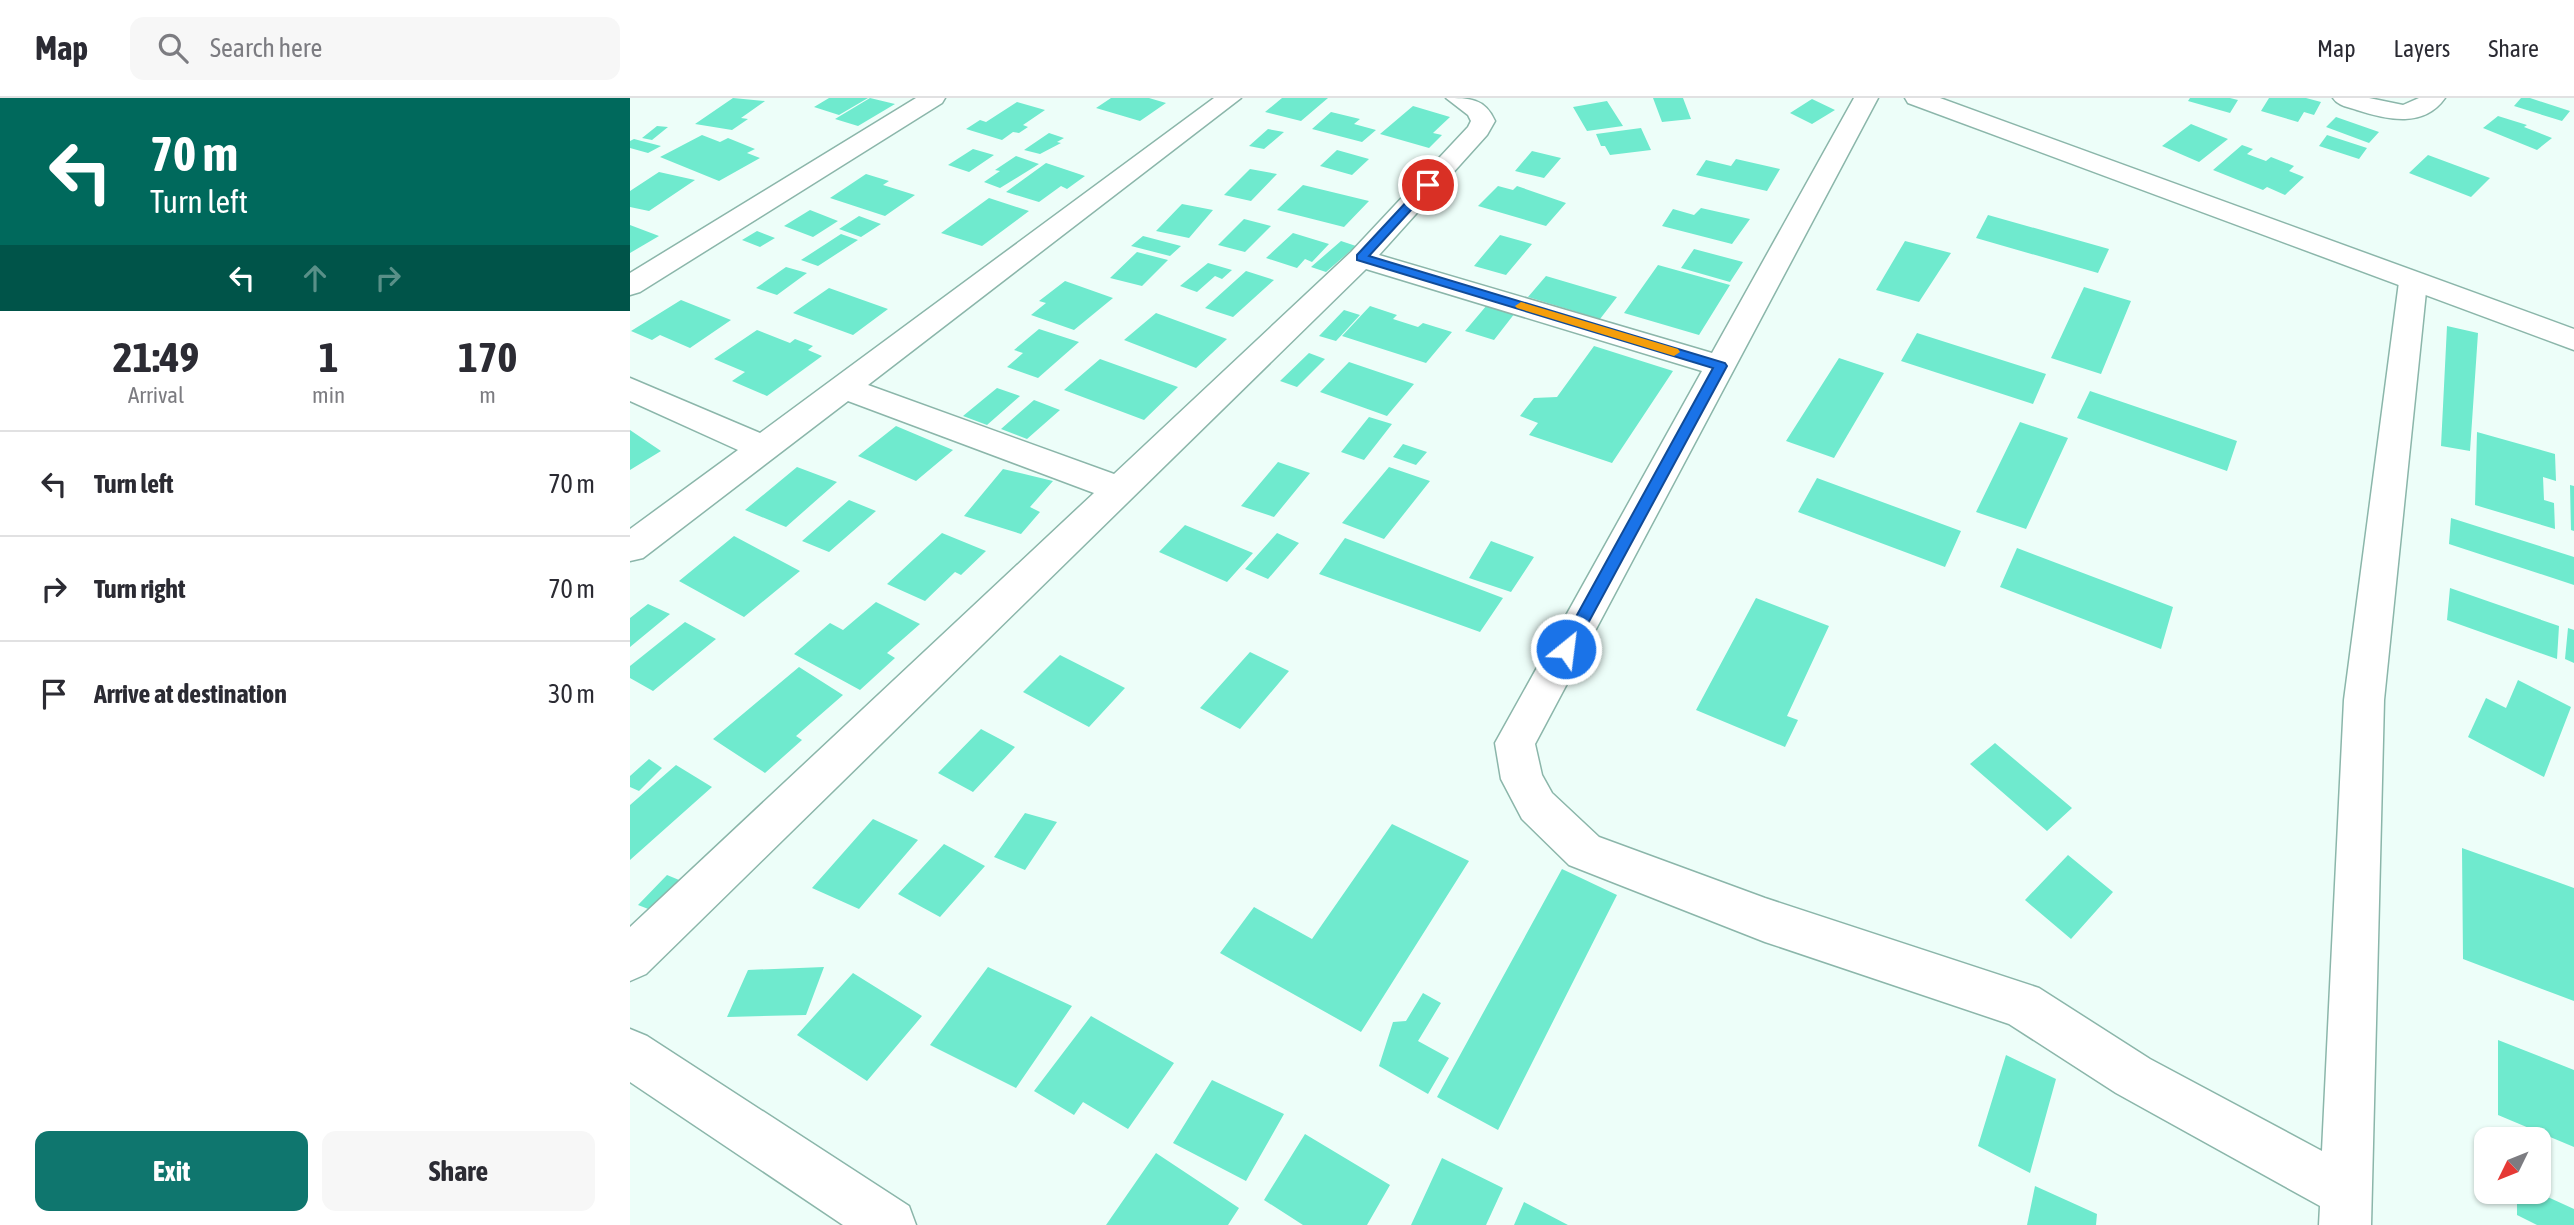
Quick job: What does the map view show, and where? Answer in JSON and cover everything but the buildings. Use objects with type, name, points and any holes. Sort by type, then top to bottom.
[{"type":"street","points":[[630,286],[933,98]]},
{"type":"street","points":[[630,548],[1229,98]]},
{"type":"street","points":[[630,958],[1361,258],[1478,130],[1483,121],[1479,111],[1458,98]]},
{"type":"street","points":[[1866,98],[1515,743],[1522,779],[1537,806],[1584,850],[1765,920],[2022,1005],[2346,1208],[2364,700],[2413,282]]},
{"type":"street","points":[[1917,98],[2574,340]]},
{"type":"street","points":[[2345,98],[2396,113],[2415,112],[2428,105],[2433,98]]},
{"type":"street","points":[[1361,258],[1720,366]]},
{"type":"street","points":[[842,387],[1121,490]]},
{"type":"street","points":[[630,389],[762,447]]},
{"type":"street","points":[[630,1053],[890,1225]]},
{"type":"slow traffic","points":[[1521,306],[1674,352]]},
{"type":"route","points":[[1428,185],[1361,258],[1720,366],[1566,649]]}]
